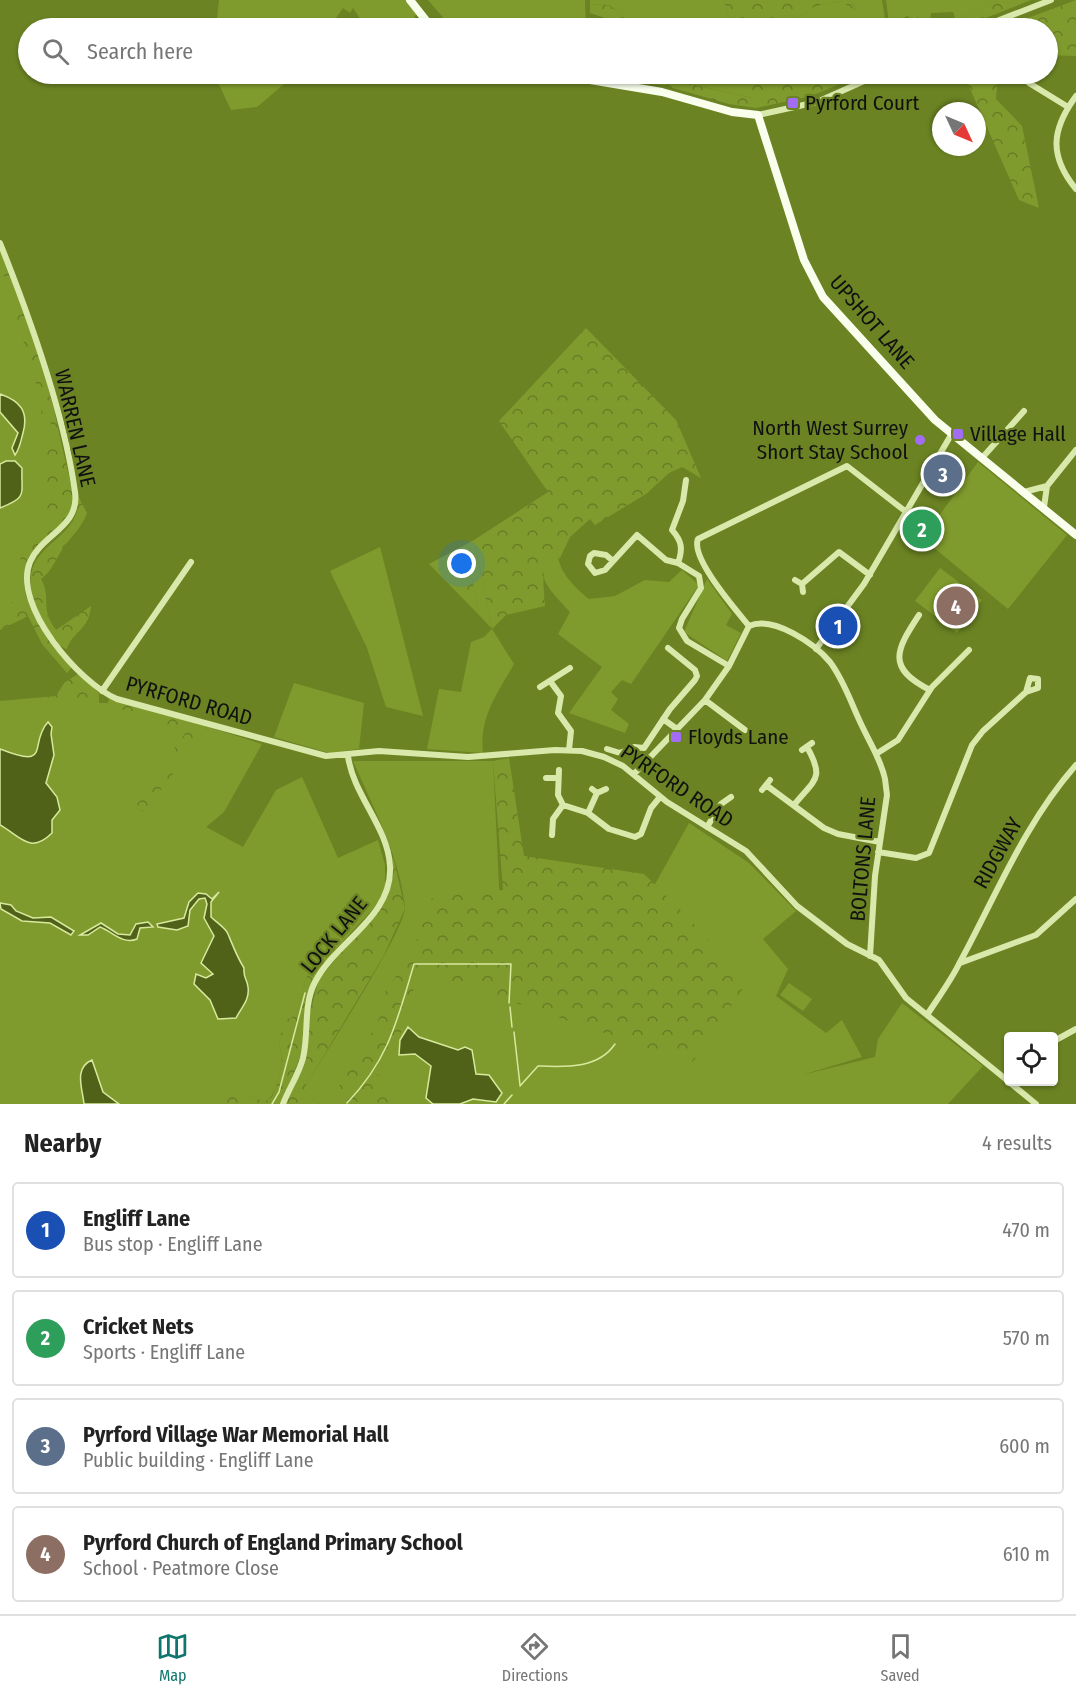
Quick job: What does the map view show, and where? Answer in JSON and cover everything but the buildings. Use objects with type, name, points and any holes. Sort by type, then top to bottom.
[{"type":"main road","points":[[410,0],[424,18]]},
{"type":"main road","points":[[617,84],[682,96],[732,112],[758,115]]},
{"type":"main road","name":"UPSHOT LANE","points":[[758,115],[804,260],[831,308],[920,405],[951,435],[1044,507],[1076,535]]},
{"type":"street","points":[[1005,18],[1051,0]]},
{"type":"street","points":[[758,115],[817,102],[858,84]]},
{"type":"street","points":[[1031,84],[1068,107]]},
{"type":"street","points":[[1076,96],[1068,107],[1055,144],[1060,166],[1076,189]]},
{"type":"street","name":"WARREN LANE","points":[[0,243],[44,364],[75,496],[68,521],[33,556],[26,578],[27,594],[54,642],[102,691]]},
{"type":"street","points":[[982,458],[1024,411]]},
{"type":"street","points":[[816,649],[870,575],[951,435]]},
{"type":"street","points":[[1044,507],[1047,486],[1076,450]]},
{"type":"street","points":[[634,774],[705,700],[729,666],[747,629],[722,593],[701,557],[696,543],[707,534],[847,466],[905,511]]},
{"type":"street","points":[[678,563],[682,547],[681,540],[672,530],[683,501],[686,480]]},
{"type":"street","points":[[1024,492],[1047,486]]},
{"type":"street","points":[[613,561],[637,535],[666,560],[678,563],[692,571],[702,582],[701,588],[682,619],[680,628],[682,634],[687,641],[729,666]]},
{"type":"street","points":[[802,584],[839,552],[870,575]]},
{"type":"street","points":[[102,691],[191,562]]},
{"type":"street","points":[[179,566],[185,571]]},
{"type":"street","points":[[795,580],[802,584]]},
{"type":"street","points":[[802,584],[803,592]]},
{"type":"street","points":[[918,620],[899,647],[899,661],[910,679],[930,690]]},
{"type":"street","name":"BOLTONS LANE","points":[[747,629],[760,623],[776,627],[816,649],[837,673],[884,771],[887,795],[878,852],[870,956]]},
{"type":"street","points":[[607,749],[620,753],[634,747],[642,749],[697,676],[695,670],[669,648]]},
{"type":"street","points":[[876,754],[898,740],[930,690],[968,654]]},
{"type":"street","points":[[540,687],[570,668]]},
{"type":"street","points":[[550,681],[561,696],[558,713],[571,730],[569,750]]},
{"type":"street","name":"PYRFORD ROAD","points":[[102,691],[117,699],[321,755],[348,756],[392,751],[468,757],[569,750],[604,757],[634,774],[660,797],[755,859],[788,897],[807,914],[847,944],[885,967],[898,990],[1004,1077]]},
{"type":"street","points":[[878,852],[916,858],[928,853],[972,745],[983,730],[1026,692]]},
{"type":"street","points":[[705,700],[745,730]]},
{"type":"street","points":[[663,719],[677,729]]},
{"type":"street","points":[[794,805],[818,774],[818,767],[807,747]]},
{"type":"street","name":"LOCK LANE","points":[[283,1104],[303,1059],[307,1016],[315,981],[377,909],[386,894],[390,877],[388,853],[351,771],[348,756]]},
{"type":"street","name":"RIDGWAY","points":[[927,1015],[960,963],[1015,855],[1038,816],[1076,765]]},
{"type":"street","points":[[559,770],[558,795],[563,805],[588,813],[609,830],[639,837],[651,808],[660,797]]},
{"type":"street","points":[[546,778],[558,778]]},
{"type":"street","points":[[766,785],[824,828],[838,834],[880,842]]},
{"type":"street","points":[[588,813],[594,791],[606,789]]},
{"type":"street","points":[[707,827],[721,804],[731,796]]},
{"type":"street","points":[[550,831],[556,812],[563,805]]},
{"type":"street","points":[[960,963],[1036,935],[1076,900]]},
{"type":"street","points":[[1058,1038],[1076,1029]]},
{"type":"street","name":"PYRFORD ROAD","points":[[1015,1086],[1036,1104]]},
{"type":"green space","points":[[219,0],[408,0],[417,14],[415,18],[360,18],[353,8],[350,13],[343,8],[336,18],[217,18]]},
{"type":"green space","points":[[428,0],[585,0],[586,18],[443,18]]},
{"type":"green space","points":[[590,0],[724,0],[729,18],[625,18],[609,5],[590,4]]},
{"type":"green space","points":[[724,0],[851,0],[856,11],[841,1],[815,6],[797,18],[729,18]]},
{"type":"green space","points":[[851,0],[882,0],[885,18],[797,18],[815,6],[841,1],[856,10]]},
{"type":"green space","points":[[886,0],[998,0],[960,18],[955,18],[953,12],[931,13],[930,18],[909,18],[908,16],[888,18]]},
{"type":"green space","points":[[998,0],[1031,0],[985,18],[960,18]]},
{"type":"green space","points":[[1076,0],[1076,56],[1058,55],[1058,18],[1028,18]]},
{"type":"green space","points":[[590,4],[608,5],[626,18],[606,18],[590,13]]},
{"type":"green space","points":[[219,84],[284,84],[257,107],[231,110]]},
{"type":"green space","points":[[653,84],[688,84],[752,98],[748,84],[840,84],[811,96],[756,108],[729,104]]},
{"type":"green space","points":[[689,84],[749,84],[753,98]]},
{"type":"green space","points":[[968,84],[997,84],[996,99],[1022,126],[1039,208],[1019,200],[986,125],[986,102],[976,102]]},
{"type":"green space","points":[[0,249],[54,409],[73,503],[45,536],[29,560],[24,587],[28,602],[0,615]]},
{"type":"green space","points":[[6,264],[43,366],[73,493],[72,504],[63,523],[24,566],[20,564],[20,559],[54,522],[49,516],[38,517],[36,511],[41,504],[49,502],[55,492],[47,484],[45,452],[52,438],[50,419],[42,416],[32,364],[11,309],[15,302],[0,266]]},
{"type":"green space","points":[[586,328],[676,420],[701,478],[682,467],[669,473],[646,494],[595,525],[590,519],[570,537],[559,560],[557,549],[547,561],[543,582],[545,606],[506,615],[492,629],[474,540],[548,492],[499,421]]},
{"type":"green space","points":[[978,462],[1067,535],[1008,609],[904,523],[910,514],[931,527]]},
{"type":"green space","points":[[78,496],[87,513],[85,518],[52,567],[41,579],[46,592],[48,615],[56,630],[91,606],[87,621],[67,649],[56,641],[43,621],[32,595],[31,575],[36,560],[69,527],[76,514]]},
{"type":"green space","points":[[474,540],[492,629],[479,615],[467,553],[436,571],[429,564]]},
{"type":"green space","points":[[380,547],[423,716],[386,707],[367,648],[330,571]]},
{"type":"green space","points":[[558,548],[560,563],[567,577],[589,599],[615,596],[645,580],[669,582],[682,570],[699,585],[631,684],[622,680],[611,692],[618,699],[611,710],[629,724],[625,733],[569,713],[602,667],[558,634],[570,612],[550,589],[543,573],[544,565]]},
{"type":"green space","points":[[467,552],[479,615],[436,571]]},
{"type":"green space","points":[[940,568],[960,583],[935,616],[915,601]]},
{"type":"green space","points":[[707,579],[732,614],[726,625],[741,633],[727,661],[684,632]]},
{"type":"green space","points":[[962,585],[982,600],[957,633],[937,617]]},
{"type":"green space","points":[[25,595],[41,626],[72,667],[67,673],[42,644],[28,616],[0,630],[0,609]]},
{"type":"green space","points":[[492,629],[514,664],[487,717],[482,740],[483,753],[427,749],[439,689],[461,692],[471,642],[484,637]]},
{"type":"green space","points":[[78,674],[99,693],[99,703],[0,706],[0,701],[56,696],[64,683]]},
{"type":"green space","points":[[294,683],[364,703],[359,749],[329,753],[274,737]]},
{"type":"green space","points":[[109,698],[208,727],[144,812],[132,805],[187,731],[115,707],[108,703]]},
{"type":"green space","points":[[107,703],[188,731],[133,805],[143,812],[208,727],[262,744],[224,812],[206,827],[243,847],[276,790],[302,777],[338,858],[378,840],[385,865],[385,896],[335,950],[325,939],[309,970],[295,1016],[286,1021],[279,1040],[282,1061],[276,1088],[265,1102],[249,1096],[231,1096],[225,1104],[0,1104],[0,706]]},
{"type":"green space","points":[[509,758],[524,856],[644,874],[688,917],[746,984],[692,1063],[418,970],[406,1022],[394,1047],[377,1073],[386,1087],[391,1104],[373,1104],[369,1100],[342,1104],[334,1095],[365,1038],[371,1034],[378,1022],[386,990],[395,978],[403,955],[410,957],[433,895],[503,890],[493,761]]},
{"type":"green space","points":[[353,761],[493,761],[504,987],[688,917],[654,886],[689,823],[749,863],[796,911],[763,939],[788,969],[776,996],[826,1033],[842,1020],[862,1057],[802,1075],[875,1057],[878,1039],[902,1003],[983,1066],[948,1104],[319,1104],[303,1090],[378,967],[402,920],[405,907],[392,851]]},
{"type":"green space","points":[[393,856],[405,909],[383,957],[303,1090],[319,1104],[285,1104],[301,1070],[309,1017],[319,979],[387,898],[393,877]]},
{"type":"green space","points":[[325,939],[335,950],[310,986],[301,1054],[281,1104],[225,1104],[231,1096],[249,1096],[265,1102],[272,1097],[282,1061],[279,1040],[286,1020],[295,1016],[309,970]]},
{"type":"green space","points":[[789,983],[812,999],[803,1011],[780,995]]},
{"type":"shaded area","points":[[0,394],[13,400],[24,413],[25,425],[15,455],[12,448],[18,433],[0,412]]},
{"type":"shaded area","points":[[15,461],[22,468],[22,490],[19,498],[0,508],[0,464]]},
{"type":"shaded area","points":[[48,722],[52,727],[54,755],[46,783],[57,797],[60,810],[52,820],[52,833],[37,843],[31,843],[0,825],[0,749],[27,757],[33,755],[36,752],[42,730]]},
{"type":"shaded area","points":[[219,892],[211,902],[211,917],[227,932],[244,968],[248,987],[246,1000],[236,1018],[218,1019],[210,1000],[194,984],[196,974],[206,978],[213,974],[201,963],[214,936],[204,918],[207,904],[205,898],[199,899],[190,910],[188,926],[177,930],[158,927],[157,924],[184,918],[189,902],[198,893],[206,894],[212,899]]},
{"type":"shaded area","points":[[0,903],[11,905],[16,911],[33,918],[51,917],[74,931],[71,935],[50,923],[22,921],[1,909]]},
{"type":"shaded area","points":[[148,922],[153,927],[140,928],[137,939],[132,940],[122,939],[100,927],[88,935],[80,935],[101,923],[118,934],[130,935],[136,924]]},
{"type":"shaded area","points":[[408,1027],[419,1037],[458,1050],[465,1047],[472,1050],[476,1074],[489,1075],[502,1093],[496,1102],[473,1099],[460,1104],[433,1104],[426,1098],[431,1066],[415,1054],[399,1055],[400,1040]]},
{"type":"shaded area","points":[[92,1060],[103,1092],[119,1104],[84,1104],[81,1074],[86,1064]]},
{"type":"waterway","points":[[347,1103],[373,1071],[382,1055],[396,1021],[414,964],[511,964],[509,1003]]},
{"type":"waterway","points":[[272,1104],[279,1092],[305,993]]},
{"type":"waterway","points":[[510,1007],[512,1027]]},
{"type":"waterway","points":[[514,1032],[520,1085]]},
{"type":"waterway","points":[[520,1086],[538,1066],[581,1065],[600,1058],[615,1044]]},
{"type":"waterway","points":[[504,1104],[512,1095]]},
{"type":"place","name":"Pyrford Court","points":[[793,103]]},
{"type":"place","name":"Village Hall","points":[[958,434]]},
{"type":"place","name":"North West Surrey Short Stay School","points":[[920,440]]},
{"type":"place","name":"Pyrford Village War Memorial Hall","points":[[943,474]]},
{"type":"place","name":"Cricket Nets","points":[[922,529]]},
{"type":"place","name":"Pyrford Church of England Primary School","points":[[956,606]]},
{"type":"place","name":"Engliff Lane","points":[[838,626]]},
{"type":"place","name":"Floyds Lane","points":[[676,737]]}]
